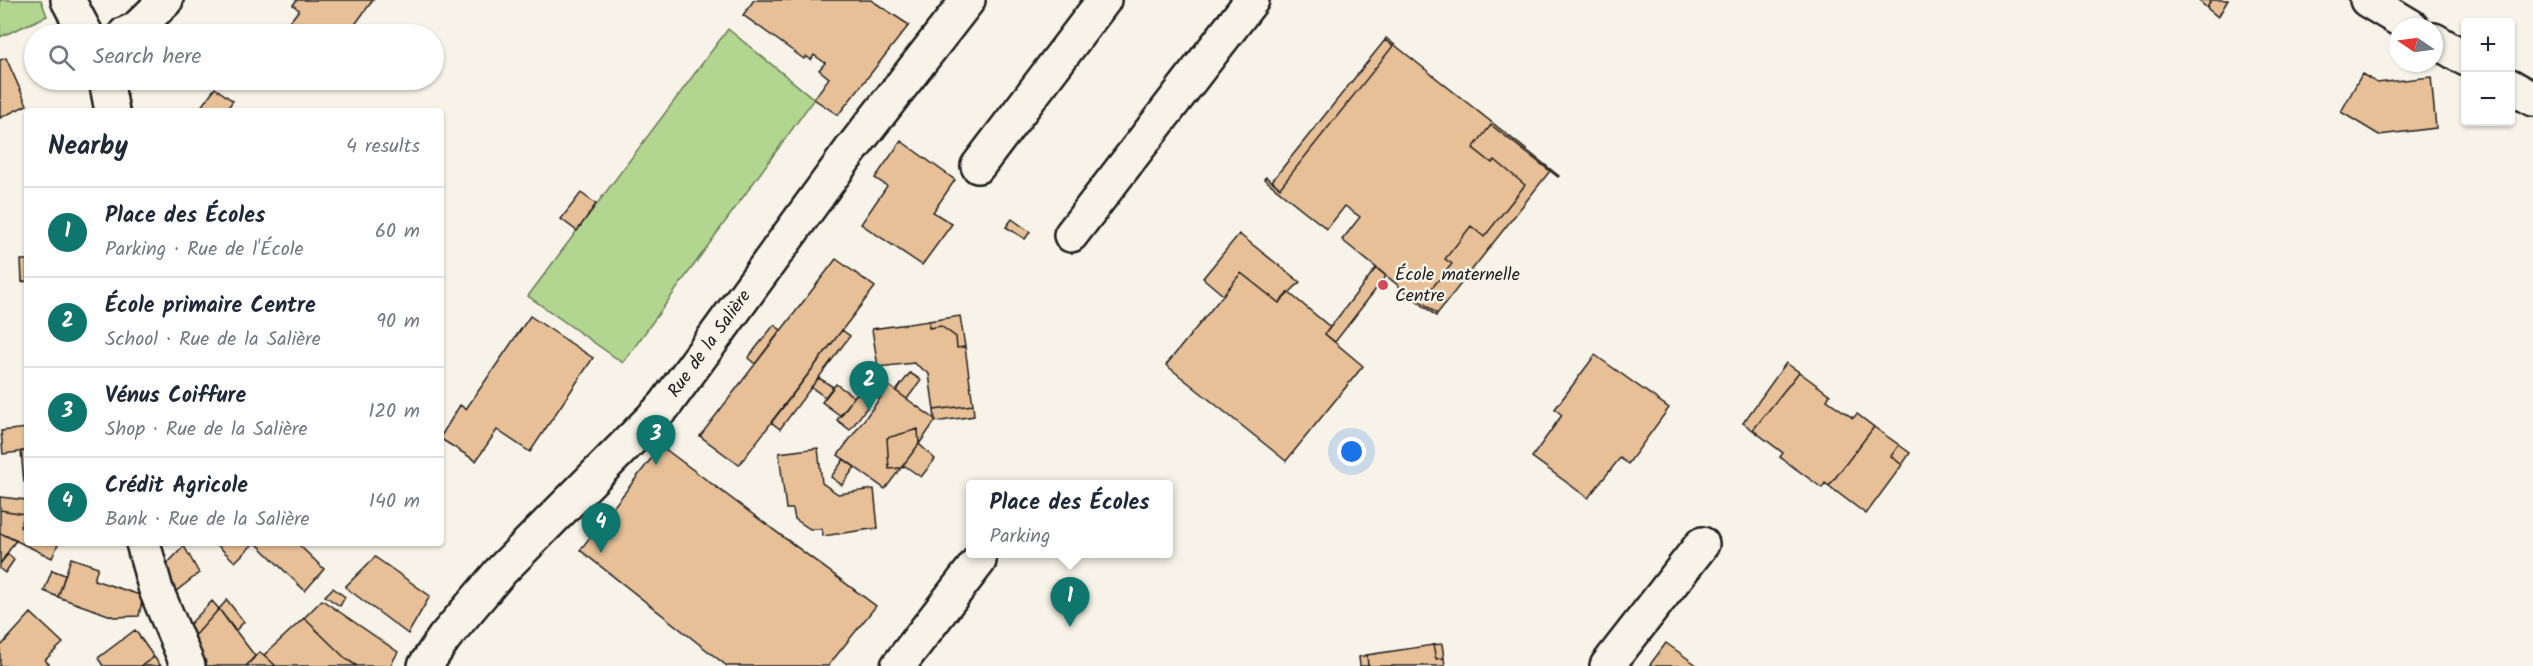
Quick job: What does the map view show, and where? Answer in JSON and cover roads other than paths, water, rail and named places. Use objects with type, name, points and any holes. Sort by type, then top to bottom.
[{"type":"main road","points":[[68,0],[81,24]]},
{"type":"main road","points":[[141,24],[166,0]]},
{"type":"main road","name":"Rue de la Salière","points":[[426,666],[444,638],[500,572],[665,405],[851,150],[968,0]]},
{"type":"main road","points":[[978,166],[1104,0]]},
{"type":"main road","points":[[1071,234],[1252,0]]},
{"type":"main road","points":[[2367,0],[2397,18]]},
{"type":"main road","points":[[2443,45],[2461,56]]},
{"type":"main road","points":[[2515,88],[2533,99]]},
{"type":"main road","points":[[108,90],[111,108]]},
{"type":"main road","points":[[1607,666],[1702,544]]},
{"type":"main road","points":[[144,546],[156,590],[188,666]]},
{"type":"main road","points":[[898,666],[979,561]]},
{"type":"place","name":"École maternelle Centre","points":[[1383,285]]},
{"type":"place","name":"École primaire Centre","points":[[869,411]]},
{"type":"place","name":"Vénus Coiffure","points":[[656,465]]},
{"type":"place","name":"Crédit Agricole","points":[[601,553]]},
{"type":"place","name":"Place des Écoles","points":[[1070,627]]}]
